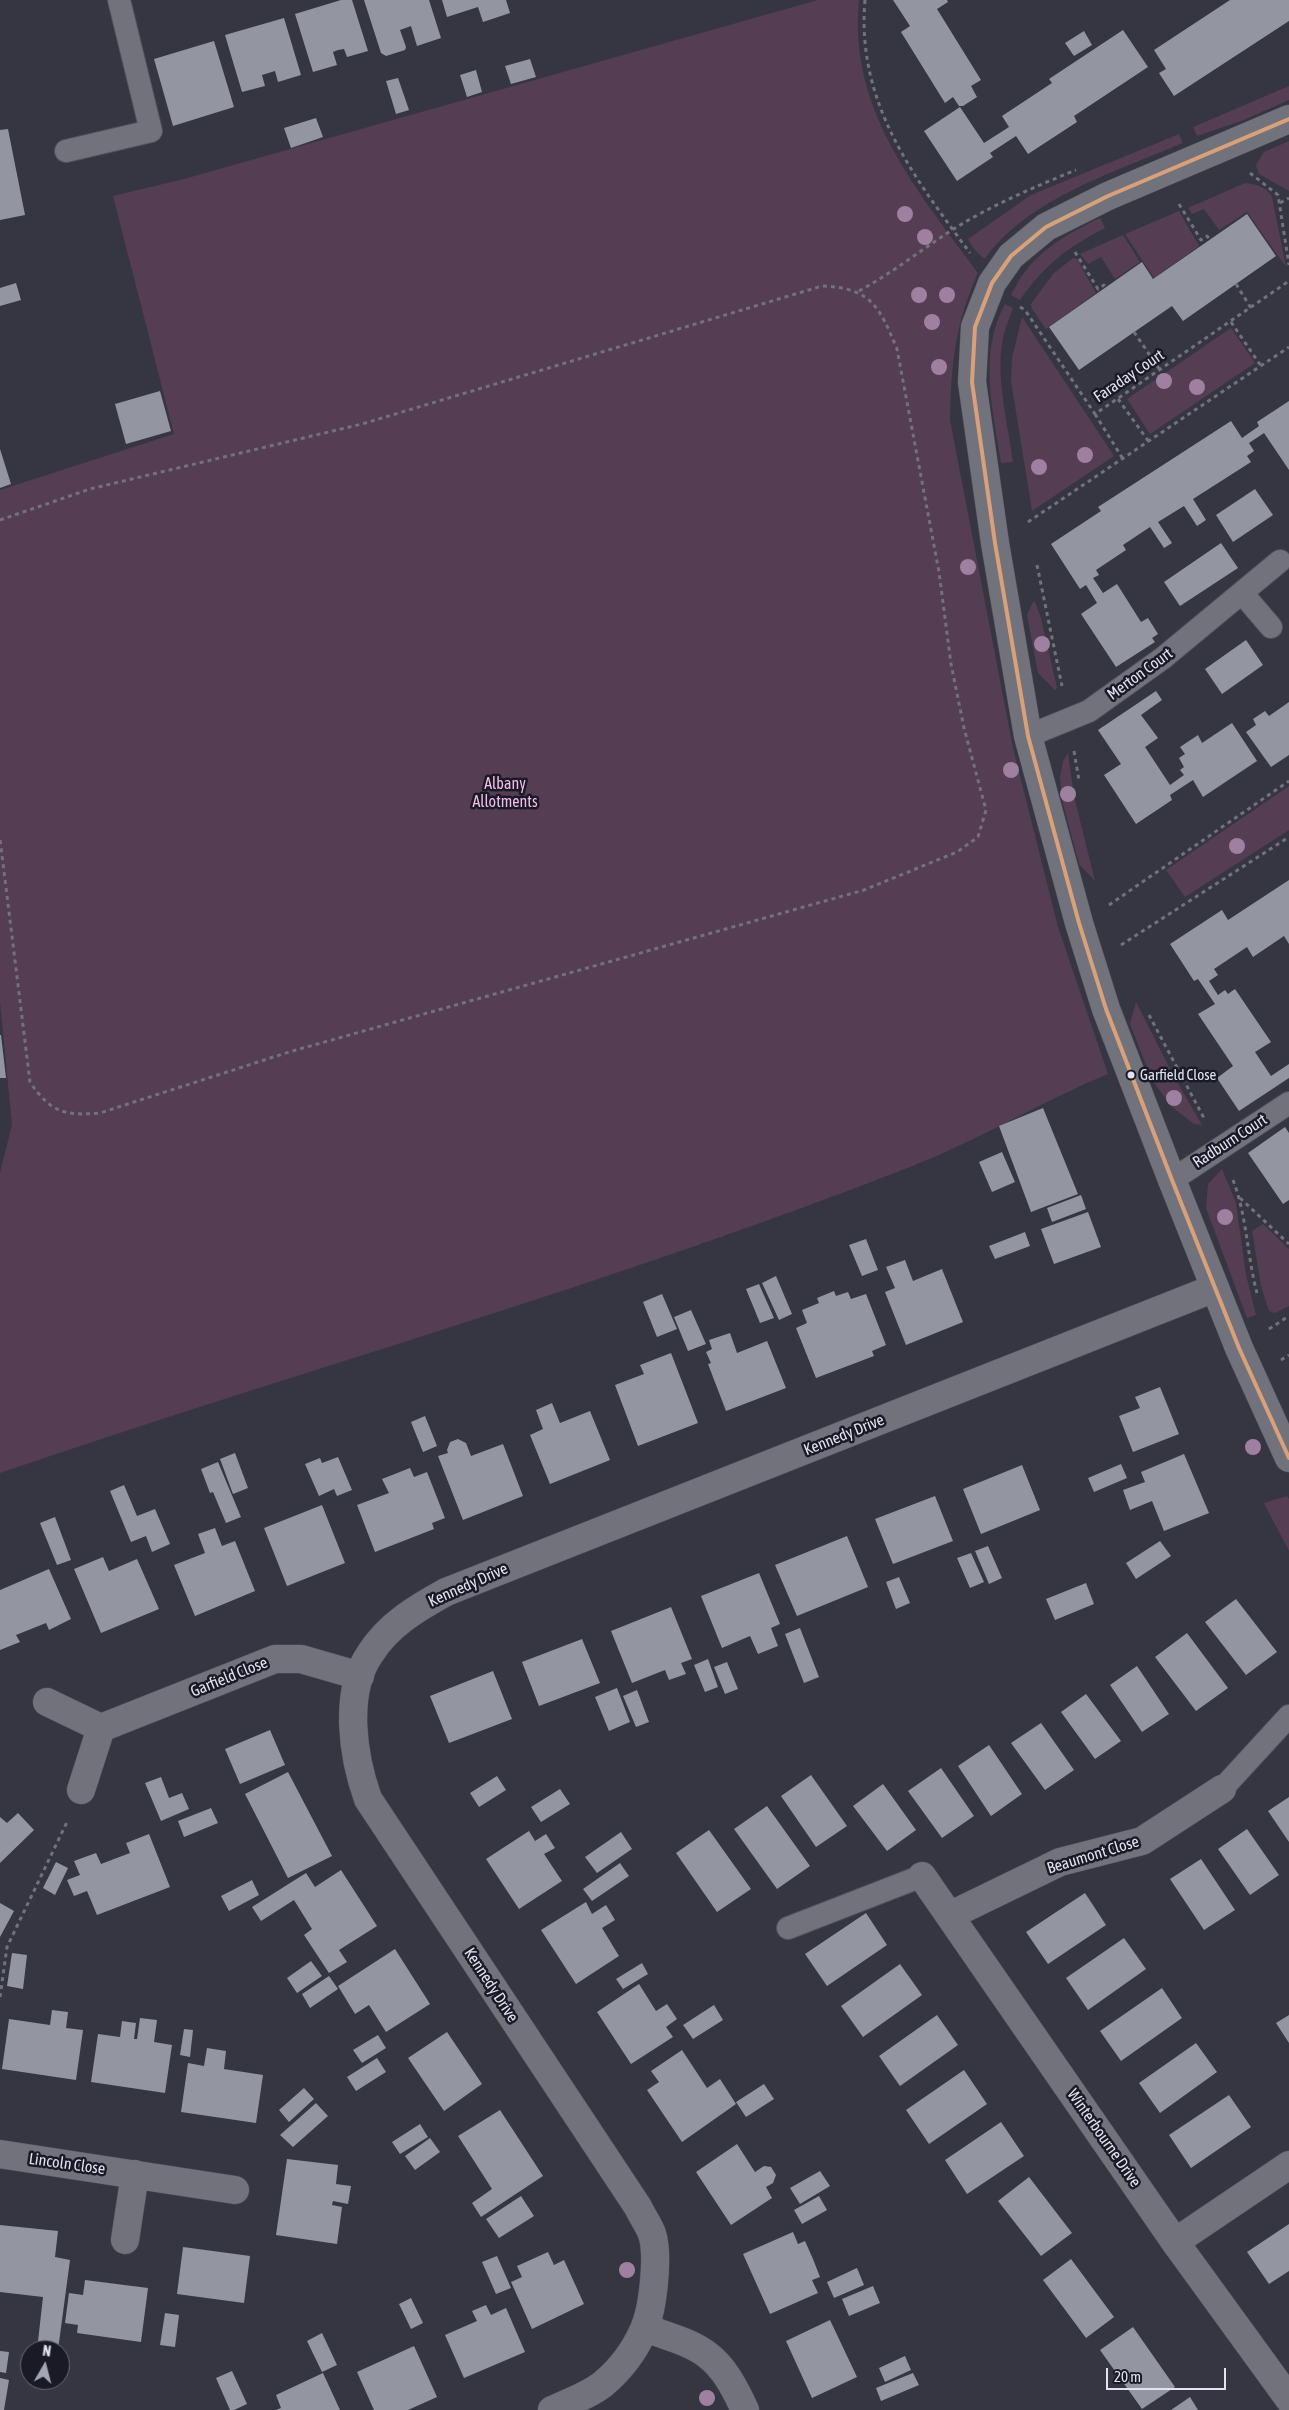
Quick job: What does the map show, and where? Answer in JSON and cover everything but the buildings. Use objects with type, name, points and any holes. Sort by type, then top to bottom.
[{"type":"street","points":[[1289,119],[1108,196],[1046,227],[1012,256],[992,283],[975,327],[972,382],[995,543],[1028,736],[1078,923],[1106,1009],[1172,1180],[1239,1348],[1289,1458]]},
{"type":"street","name":"Kennedy Drive","points":[[552,2410],[603,2384],[624,2364],[645,2328],[655,2277],[652,2235],[638,2207],[368,1799],[356,1757],[354,1735],[356,1696],[360,1676],[368,1656],[390,1629],[412,1611],[446,1592],[1215,1288]]},
{"type":"street","name":"Garfield Close","points":[[101,1728],[274,1659],[300,1659],[360,1676]]},
{"type":"street","points":[[47,1702],[101,1728],[81,1790]]},
{"type":"street","name":"Beaumont Close","points":[[950,1915],[1060,1862],[1142,1841],[1222,1789]]},
{"type":"street","name":"Winterbourne Drive","points":[[922,1876],[1175,2242],[1289,2399]]},
{"type":"street","name":"Lincoln Close","points":[[0,2154],[234,2190]]},
{"type":"street","points":[[1175,2242],[1289,2165]]},
{"type":"street","points":[[125,2240],[135,2174]]},
{"type":"street","points":[[645,2328],[706,2352],[721,2366],[729,2377],[745,2410]]},
{"type":"lane","points":[[66,151],[151,131],[119,0]]},
{"type":"lane","name":"Merton Court","points":[[1028,736],[1089,711],[1163,658],[1280,561]]},
{"type":"lane","points":[[1242,593],[1271,627]]},
{"type":"lane","name":"Radburn Court","points":[[1172,1180],[1289,1102]]},
{"type":"lane","name":"Beaumont Close","points":[[1222,1789],[1289,1716]]},
{"type":"lane","points":[[788,1928],[922,1876]]},
{"type":"path","points":[[865,0],[863,38],[866,57],[873,89],[884,118],[903,158],[992,283]]},
{"type":"path","points":[[1232,142],[1250,174],[1275,192],[1280,203],[1289,265]]},
{"type":"path","points":[[1280,203],[1289,198]]},
{"type":"path","points":[[1179,204],[1200,240],[1207,236],[1210,240]]},
{"type":"path","points":[[859,292],[891,274],[953,230]]},
{"type":"path","points":[[1074,251],[1098,289],[1104,285],[1106,287]]},
{"type":"path","name":"Faraday Court","points":[[1015,303],[1025,310],[1095,414],[1232,322],[1289,281]]},
{"type":"path","points":[[1236,284],[1251,308]]},
{"type":"path","points":[[0,520],[90,489],[362,424],[822,286],[845,287],[859,292],[870,300],[886,321],[898,349],[939,572],[951,664],[964,728],[986,810],[978,837],[957,852],[864,890],[289,1052],[100,1113],[76,1115],[54,1109],[42,1099],[30,1082],[0,839]]},
{"type":"path","points":[[1232,322],[1261,366]]},
{"type":"path","points":[[1134,332],[1160,370]]},
{"type":"path","points":[[995,543],[1124,459],[1289,347]]},
{"type":"path","points":[[1118,399],[1149,442]]},
{"type":"path","points":[[1095,414],[1124,459]]},
{"type":"path","points":[[1078,923],[1110,904],[1289,781]]},
{"type":"path","points":[[1092,964],[1289,837]]},
{"type":"path","points":[[1240,1198],[1289,1244]]},
{"type":"path","points":[[0,1997],[7,1947],[64,1830],[81,1790]]},
{"type":"green space","name":"Albany Allotments","points":[[818,0],[859,0],[858,40],[864,77],[876,113],[891,147],[911,179],[978,273],[970,291],[959,327],[953,363],[950,420],[1013,748],[1058,927],[1108,1074],[940,1155],[802,1208],[574,1287],[0,1473],[0,1173],[12,1125],[0,1002],[0,490],[174,434],[113,196],[184,179]]},
{"type":"green space","points":[[1289,86],[1289,100],[1241,121],[1197,136],[1193,127]]},
{"type":"green space","points":[[1179,134],[1183,143],[1103,176],[1048,203],[1002,238],[985,259],[971,245],[968,239],[1031,195]]},
{"type":"green space","points":[[1289,141],[1289,191],[1259,174],[1256,165],[1264,152]]},
{"type":"green space","points":[[1245,183],[1261,187],[1272,197],[1286,267],[1247,212],[1219,230],[1204,209],[1192,214],[1188,208]]},
{"type":"green space","points":[[1179,211],[1199,246],[1154,278],[1125,234]]},
{"type":"green space","points":[[1100,218],[1105,228],[1058,258],[1038,276],[1020,300],[1011,295],[1023,275],[1040,255],[1069,234]]},
{"type":"green space","points":[[1123,235],[1140,262],[1115,279],[1101,257],[1088,264],[1080,254]]},
{"type":"green space","points":[[1073,258],[1077,259],[1096,293],[1046,329],[1032,309],[1031,304],[1053,274]]},
{"type":"green space","points":[[1005,304],[1013,308],[1004,334],[1000,365],[1013,462],[1001,463],[992,403],[990,362],[992,342]]},
{"type":"green space","points":[[1022,317],[1114,456],[1032,511],[1011,381],[1012,358]]},
{"type":"green space","points":[[1231,328],[1255,363],[1150,434],[1127,399]]},
{"type":"green space","points":[[1033,602],[1035,602],[1041,618],[1057,688],[1055,690],[1038,673],[1027,615]]},
{"type":"green space","points":[[1068,753],[1074,796],[1095,881],[1079,864],[1062,800],[1060,777],[1063,761]]},
{"type":"green space","points":[[1289,786],[1289,830],[1185,897],[1166,870]]},
{"type":"green space","points":[[1136,1002],[1171,1071],[1202,1125],[1194,1124],[1172,1107],[1152,1080],[1130,1024]]},
{"type":"green space","points":[[1222,1169],[1236,1203],[1246,1275],[1256,1315],[1247,1318],[1206,1208],[1208,1184]]},
{"type":"green space","points":[[1263,1224],[1289,1249],[1289,1306],[1275,1313],[1269,1311],[1261,1286],[1252,1231]]},
{"type":"green space","points":[[1287,1496],[1289,1499],[1289,1551],[1264,1503]]},
{"type":"transit line","points":[[1289,119],[1108,196],[1046,227],[1011,256],[992,283],[975,327],[972,382],[995,543],[1028,736],[1079,923],[1106,1009],[1172,1180],[1239,1348],[1289,1458]]},
{"type":"place","name":"Garfield Close","points":[[1131,1075]]}]
